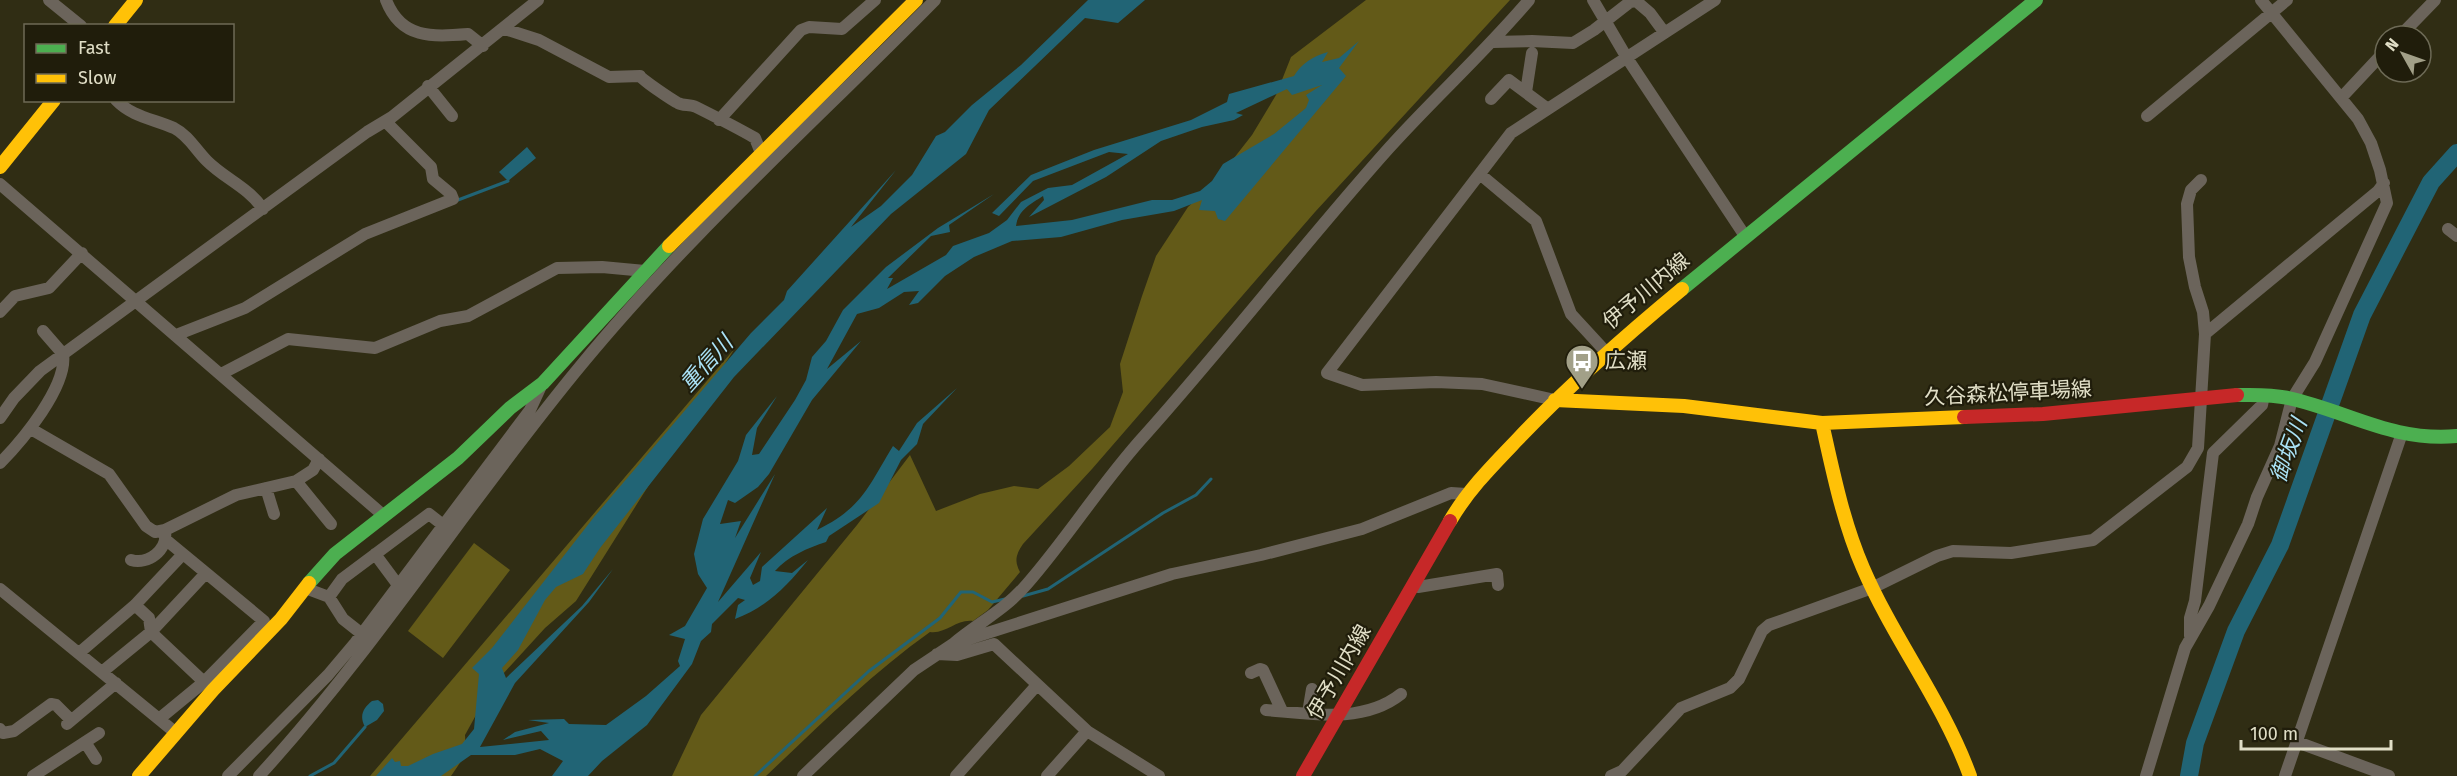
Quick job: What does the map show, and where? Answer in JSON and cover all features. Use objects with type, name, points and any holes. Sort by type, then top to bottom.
[{"type":"main road","points":[[117,24],[136,0]]},
{"type":"main road","points":[[139,776],[213,690],[281,619],[305,588],[345,544],[458,458],[510,408],[543,383],[645,271],[916,0]]},
{"type":"main road","name":"伊予川内線","points":[[1303,776],[1466,494],[1555,400],[1606,352],[2036,0]]},
{"type":"main road","points":[[0,167],[52,102]]},
{"type":"main road","name":"久谷森松停車場線","points":[[1555,400],[1684,406],[1822,423],[2043,414],[2264,395],[2296,400],[2401,436],[2457,436]]},
{"type":"main road","points":[[1822,423],[1841,503],[1872,588],[1944,713],[1970,776]]},
{"type":"street","points":[[49,0],[79,24]]},
{"type":"street","points":[[386,0],[392,15],[404,26],[431,38],[468,34],[483,46]]},
{"type":"street","points":[[0,418],[27,383],[63,354],[385,121],[505,29],[538,0]]},
{"type":"street","points":[[719,120],[801,30],[809,27],[842,29],[875,0]]},
{"type":"street","points":[[259,776],[342,679],[584,362],[684,249],[935,0]]},
{"type":"street","points":[[803,776],[895,687],[937,654],[993,616],[1026,586],[1090,508],[1113,471],[1203,370],[1389,148],[1493,42],[1529,0]]},
{"type":"street","points":[[1593,0],[1627,58],[1745,236]]},
{"type":"street","points":[[1555,400],[1482,384],[1362,385],[1327,374],[1511,133],[1715,0]]},
{"type":"street","points":[[2146,776],[2167,700],[2190,638],[2209,606],[2248,524],[2256,497],[2280,446],[2296,400],[2387,204],[2384,183],[2371,143],[2358,119],[2261,0]]},
{"type":"street","points":[[2147,116],[2287,0]]},
{"type":"street","points":[[2412,24],[2435,0]]},
{"type":"street","points":[[1493,42],[1532,40],[1572,43],[1630,2],[1636,1],[1650,13],[1664,32]]},
{"type":"street","points":[[505,29],[540,40],[609,77],[640,76],[645,84],[658,87],[677,103],[696,106],[755,138],[761,153]]},
{"type":"street","points":[[1526,92],[1532,53]]},
{"type":"street","points":[[2342,97],[2373,64]]},
{"type":"street","points":[[1491,99],[1509,80],[1548,109]]},
{"type":"street","points":[[428,86],[452,116]]},
{"type":"street","points":[[118,102],[128,111],[176,129],[206,160],[250,192],[263,209]]},
{"type":"street","points":[[176,335],[245,308],[365,234],[453,199],[451,194],[433,179],[430,167],[385,121]]},
{"type":"street","points":[[1480,175],[1536,221],[1571,314],[1606,352]]},
{"type":"street","points":[[1611,776],[1622,771],[1681,708],[1730,688],[1738,679],[1762,632],[1769,625],[1872,588],[1937,556],[1953,551],[2011,553],[2075,545],[2103,535],[2187,467],[2198,448],[2199,399],[2205,334],[2203,312],[2194,287],[2189,258],[2187,228],[2190,190],[2201,180]]},
{"type":"street","points":[[2205,334],[2378,191],[2384,183]]},
{"type":"street","points":[[0,184],[383,515]]},
{"type":"street","points":[[0,312],[15,296],[49,288],[82,253]]},
{"type":"street","points":[[221,374],[288,339],[375,348],[440,321],[468,316],[557,268],[602,267],[645,271]]},
{"type":"street","points":[[0,463],[31,429],[63,370],[63,354],[43,331]]},
{"type":"street","points":[[228,776],[328,675],[362,634],[530,410],[543,383],[584,362]]},
{"type":"street","points":[[2190,638],[2190,618],[2195,602],[2213,453],[2262,405],[2264,395]]},
{"type":"street","points":[[31,429],[109,474],[146,525],[165,535],[183,554],[264,621],[204,682],[159,719]]},
{"type":"street","points":[[2285,776],[2401,436]]},
{"type":"street","points":[[131,560],[151,558],[165,535],[236,495],[296,481],[312,470],[319,459]]},
{"type":"street","points":[[296,481],[331,524]]},
{"type":"street","points":[[266,488],[274,514]]},
{"type":"street","points":[[953,644],[1172,574],[1261,555],[1362,529],[1451,493],[1466,494]]},
{"type":"street","points":[[329,597],[342,579],[429,514],[443,525]]},
{"type":"street","points":[[79,653],[135,605],[183,554]]},
{"type":"street","points":[[375,554],[398,585]]},
{"type":"street","points":[[102,672],[151,632],[206,573]]},
{"type":"street","points":[[1414,584],[1418,587],[1497,574],[1498,585]]},
{"type":"street","points":[[305,588],[329,597],[343,619],[362,634]]},
{"type":"street","points":[[2,593],[177,733]]},
{"type":"street","points":[[135,605],[149,618],[151,632],[204,682]]},
{"type":"street","points":[[937,654],[957,655],[994,644],[1087,731],[1159,776]]},
{"type":"street","points":[[1251,673],[1263,670],[1282,711]]},
{"type":"street","points":[[0,729],[3,733],[14,731],[51,704],[56,705],[68,722],[116,683]]},
{"type":"street","points":[[956,776],[1037,686]]},
{"type":"street","points":[[1308,713],[1312,689]]},
{"type":"street","points":[[1266,710],[1339,716],[1389,702],[1401,694]]},
{"type":"street","points":[[1047,776],[1087,731]]},
{"type":"street","points":[[33,776],[99,734]]},
{"type":"street","points":[[85,742],[96,759]]},
{"type":"street","points":[[2297,742],[2389,776]]},
{"type":"shaded area","points":[[1366,0],[1510,0],[1315,212],[1092,469],[1023,544],[1017,558],[1020,572],[988,610],[973,621],[962,622],[942,631],[930,632],[908,648],[846,701],[766,776],[672,776],[701,715],[857,525],[910,455],[936,511],[980,494],[1014,486],[1038,489],[1069,466],[1110,427],[1123,392],[1120,364],[1156,256],[1188,207],[1216,181],[1252,135],[1276,95],[1291,57]]},
{"type":"shaded area","points":[[735,348],[576,601],[545,628],[492,686],[465,735],[466,754],[451,776],[370,776]]},
{"type":"shaded area","points":[[474,543],[510,570],[443,658],[408,631]]},
{"type":"water","points":[[1088,0],[1145,0],[1118,23],[1085,18],[989,110],[966,154],[891,214],[734,377],[600,548],[583,574],[556,587],[545,600],[518,650],[502,668],[506,678],[582,606],[613,569],[589,602],[515,683],[480,747],[549,740],[541,731],[503,740],[515,732],[549,723],[528,720],[564,719],[569,724],[606,725],[646,696],[680,666],[678,661],[685,639],[669,635],[685,626],[707,588],[698,574],[694,554],[703,519],[738,461],[746,435],[777,396],[757,428],[752,455],[759,454],[795,400],[806,380],[812,357],[826,341],[843,310],[886,267],[938,228],[994,194],[949,225],[950,232],[931,236],[888,278],[893,278],[887,289],[946,255],[953,246],[989,233],[1007,220],[1021,202],[1048,188],[1072,185],[1128,154],[1109,152],[1033,181],[999,216],[992,213],[1031,175],[1094,150],[1191,120],[1227,102],[1229,94],[1294,76],[1312,58],[1328,52],[1322,62],[1339,58],[1359,41],[1339,68],[1346,76],[1225,221],[1218,219],[1215,211],[1199,210],[1202,200],[1174,211],[1122,220],[1061,237],[1012,241],[974,257],[945,276],[918,303],[909,305],[919,291],[904,292],[879,308],[857,314],[827,369],[861,341],[812,400],[769,474],[758,487],[735,503],[728,500],[720,524],[741,521],[735,538],[775,474],[718,602],[761,552],[750,578],[753,585],[760,581],[762,567],[827,508],[817,530],[854,505],[870,485],[893,446],[899,451],[917,423],[957,388],[923,424],[917,444],[901,460],[879,503],[829,536],[826,542],[786,561],[775,571],[792,573],[808,560],[776,595],[757,609],[735,619],[738,605],[745,600],[738,598],[712,624],[711,632],[701,641],[692,664],[647,725],[602,761],[588,776],[552,776],[563,761],[540,749],[515,755],[471,755],[441,776],[376,776],[392,758],[395,762],[400,761],[401,766],[408,766],[462,744],[474,729],[479,674],[472,668],[492,648],[594,517],[751,333],[784,300],[787,291],[896,170],[851,227],[881,206],[912,175],[936,136],[945,132],[972,105],[1021,65]],"holes":[[[1322,85],[1306,95],[1309,100],[1306,108],[1274,134],[1223,164],[1212,181],[1200,191],[1172,200],[1152,200],[1072,220],[1016,226],[1022,212],[1043,196],[1044,200],[1029,217],[1106,177],[1161,141],[1202,127],[1234,120],[1243,115],[1236,113],[1287,89],[1292,95]]]},
{"type":"water","points":[[527,147],[536,158],[508,181],[499,172]]},
{"type":"water","points":[[378,700],[383,704],[384,711],[377,720],[365,727],[362,719],[364,709],[372,701]]},
{"type":"waterway","name":"御坂川","points":[[2189,776],[2195,743],[2236,631],[2280,545],[2362,315],[2431,182],[2457,153]]},
{"type":"waterway","points":[[458,200],[508,181]]},
{"type":"waterway","points":[[1023,596],[1048,589],[1163,513],[1196,495],[1211,479]]},
{"type":"waterway","points":[[755,776],[869,671],[940,618],[961,592],[973,592],[992,602],[1005,599]]},
{"type":"waterway","points":[[310,776],[334,763],[365,727]]},
{"type":"traffic: fast","points":[[1682,289],[2036,0]]},
{"type":"traffic: fast","points":[[309,583],[335,554],[458,458],[510,408],[543,383],[669,246]]},
{"type":"traffic: fast","points":[[2237,395],[2269,395],[2288,398],[2391,430],[2434,437],[2457,436]]},
{"type":"traffic: slow","points":[[117,24],[136,0]]},
{"type":"traffic: slow","points":[[669,246],[916,0]]},
{"type":"traffic: slow","points":[[0,167],[52,102]]},
{"type":"traffic: slow","points":[[1450,521],[1481,479],[1537,420],[1597,362],[1682,289]]},
{"type":"traffic: slow","points":[[1555,400],[1684,406],[1822,423],[1964,417]]},
{"type":"traffic: slow","points":[[1822,423],[1844,515],[1863,568],[1875,595],[1946,722],[1970,776]]},
{"type":"traffic: slow","points":[[139,776],[213,690],[281,619],[309,583]]},
{"type":"traffic: jam","points":[[1964,417],[2043,414],[2237,395]]},
{"type":"traffic: jam","points":[[1303,776],[1450,521]]},
{"type":"place","name":"広瀬","points":[[1582,390]]},
{"type":"water label","name":"重信川","points":[[706,363]]}]
